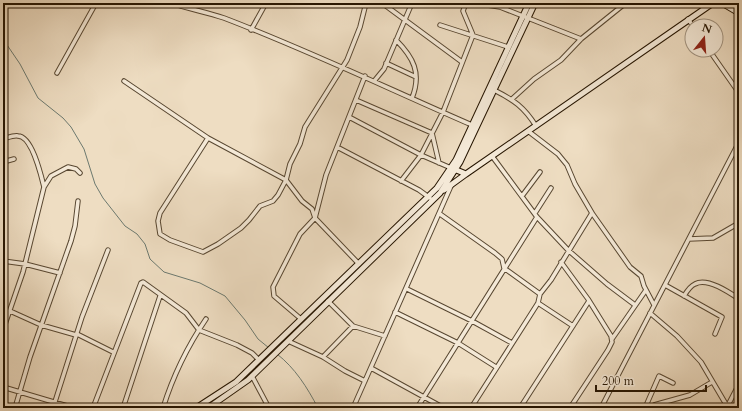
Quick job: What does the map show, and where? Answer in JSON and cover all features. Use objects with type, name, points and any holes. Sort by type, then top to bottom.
[{"type":"main road","points":[[440,193],[454,169],[494,90],[525,17],[529,3]]},
{"type":"main road","points":[[210,408],[252,376],[267,362],[430,199],[440,183],[454,169],[472,125],[508,47],[525,17],[535,3]]},
{"type":"main road","points":[[690,18],[713,3]]},
{"type":"main road","points":[[722,3],[739,13]]},
{"type":"main road","points":[[196,408],[236,382],[359,264],[430,199],[684,22]]},
{"type":"main road","points":[[454,169],[466,174]]},
{"type":"street","points":[[57,73],[96,3]]},
{"type":"street","points":[[171,3],[188,9],[204,12],[375,80],[472,125]]},
{"type":"street","points":[[251,30],[266,3]]},
{"type":"street","points":[[208,138],[160,213],[158,221],[158,229],[160,234],[170,240],[200,251],[207,251],[241,228],[260,206],[274,201],[286,180],[290,164],[305,127],[343,68],[360,27],[366,3]]},
{"type":"street","points":[[382,3],[462,62]]},
{"type":"street","points":[[375,80],[382,74],[412,3]]},
{"type":"street","points":[[401,181],[421,155],[432,133],[473,35],[463,10],[466,3]]},
{"type":"street","points":[[475,3],[500,7],[581,39]]},
{"type":"street","points":[[512,99],[534,79],[561,60],[581,39],[624,3]]},
{"type":"street","points":[[440,25],[508,47]]},
{"type":"street","points":[[396,40],[406,50],[414,62],[417,86],[412,98]]},
{"type":"street","points":[[715,58],[739,93]]},
{"type":"street","points":[[386,63],[416,77]]},
{"type":"street","points":[[301,319],[274,296],[272,292],[300,234],[315,218],[326,175],[365,76]]},
{"type":"street","points":[[124,81],[208,138],[286,180],[302,201],[312,209],[315,218],[359,264]]},
{"type":"street","points":[[494,90],[512,99],[527,112],[536,126]]},
{"type":"street","points":[[356,100],[432,133]]},
{"type":"street","points":[[350,117],[421,155],[454,169]]},
{"type":"street","points":[[528,131],[558,154],[567,165],[575,184],[592,213],[630,267],[641,276],[654,305]]},
{"type":"street","points":[[432,133],[439,162]]},
{"type":"street","points":[[3,139],[18,136],[26,139],[31,146],[44,187]]},
{"type":"street","points":[[601,408],[739,142]]},
{"type":"street","points":[[337,147],[401,181],[430,199]]},
{"type":"street","points":[[492,156],[536,215],[568,250],[607,284],[635,305]]},
{"type":"street","points":[[3,162],[14,160]]},
{"type":"street","points":[[3,330],[25,264],[44,187],[51,176],[68,167],[76,169],[80,173]]},
{"type":"street","points":[[522,196],[540,172]]},
{"type":"street","points":[[353,408],[395,312],[407,289],[452,184]]},
{"type":"street","points":[[417,408],[472,321],[551,188]]},
{"type":"street","points":[[15,408],[41,325],[75,226],[78,201]]},
{"type":"street","points":[[471,408],[538,303],[540,294],[592,213]]},
{"type":"street","points":[[440,214],[495,253],[502,260],[504,268],[540,294]]},
{"type":"street","points":[[689,239],[713,238],[739,223]]},
{"type":"street","points":[[53,408],[77,335],[108,250]]},
{"type":"street","points":[[3,261],[25,264],[60,273]]},
{"type":"street","points":[[561,262],[589,301],[612,339]]},
{"type":"street","points":[[93,408],[113,352],[141,283],[145,282],[160,296],[186,312],[199,330],[237,345],[260,358]]},
{"type":"street","points":[[684,296],[694,284],[700,282],[715,286],[739,299]]},
{"type":"street","points":[[665,285],[722,317],[715,334]]},
{"type":"street","points":[[407,289],[472,321],[512,343]]},
{"type":"street","points":[[570,408],[608,350],[612,339],[646,290]]},
{"type":"street","points":[[123,408],[160,296]]},
{"type":"street","points":[[328,301],[353,326],[385,336]]},
{"type":"street","points":[[520,408],[589,301]]},
{"type":"street","points":[[538,303],[574,326]]},
{"type":"street","points":[[10,311],[41,325],[77,335],[113,352]]},
{"type":"street","points":[[395,312],[458,343],[496,367]]},
{"type":"street","points":[[650,313],[677,336],[701,362],[727,407]]},
{"type":"street","points":[[163,408],[178,369],[206,319]]},
{"type":"street","points":[[323,356],[353,326]]},
{"type":"street","points":[[287,342],[323,356],[345,371],[365,381]]},
{"type":"street","points":[[371,368],[444,408]]},
{"type":"street","points":[[252,376],[269,408]]},
{"type":"street","points":[[645,408],[659,376],[673,384]]},
{"type":"street","points":[[649,408],[654,405],[690,395],[712,382]]},
{"type":"street","points":[[727,407],[739,384]]},
{"type":"street","points":[[3,386],[74,408]]},
{"type":"street","points":[[207,401],[210,408]]},
{"type":"waterway","points":[[3,39],[20,64],[38,98],[63,118],[71,127],[84,149],[95,184],[103,198],[125,226],[137,234],[145,244],[150,259],[164,272],[200,283],[225,296],[245,320],[258,339],[269,348]]},
{"type":"waterway","points":[[277,354],[300,378],[318,408]]}]
